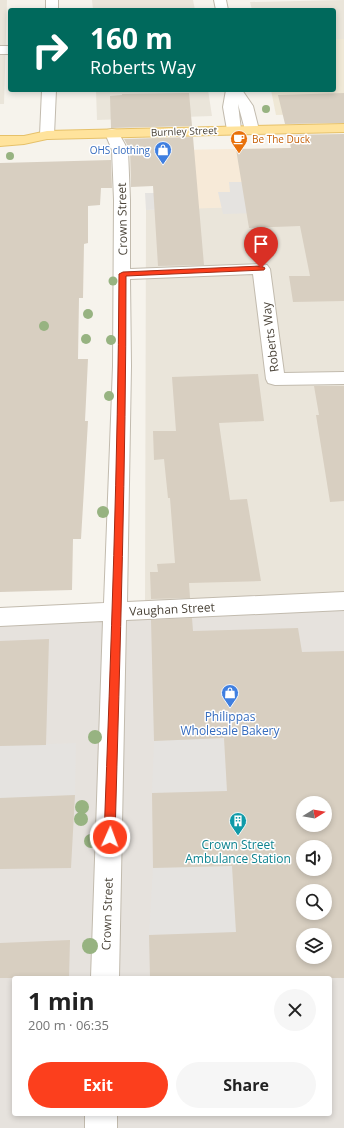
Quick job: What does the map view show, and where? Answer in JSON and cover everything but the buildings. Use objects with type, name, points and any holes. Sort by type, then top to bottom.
[{"type":"main road","name":"Burnley Street","points":[[0,127],[25,129],[47,135]]},
{"type":"main road","name":"Burnley Street","points":[[0,141],[24,140],[47,135],[344,128]]},
{"type":"street","points":[[47,135],[49,92]]},
{"type":"street","points":[[234,92],[230,107],[234,130]]},
{"type":"street","points":[[236,92],[246,106],[252,130]]},
{"type":"street","name":"Crown Street","points":[[105,976],[116,612],[123,274],[120,150],[112,133]]},
{"type":"street","name":"Roberts Way","points":[[123,274],[261,268],[275,379],[344,378]]},
{"type":"street","name":"Vaughan Street","points":[[0,617],[344,601]]},
{"type":"street","points":[[100,1128],[101,1116]]},
{"type":"shaded area","points":[[0,0],[7,0],[4,104],[0,104]]},
{"type":"shaded area","points":[[92,0],[193,0],[195,8],[93,8]]},
{"type":"shaded area","points":[[344,0],[344,39],[336,39],[336,8],[252,8],[250,2]]},
{"type":"shaded area","points":[[336,39],[344,39],[344,113],[276,115],[271,92],[336,92]]},
{"type":"shaded area","points":[[96,92],[208,92],[212,116],[97,120]]},
{"type":"shaded area","points":[[344,147],[344,203],[185,209],[179,150]]},
{"type":"shaded area","points":[[229,182],[253,182],[260,213],[223,214],[218,192],[230,192]]},
{"type":"shaded area","points":[[145,193],[184,193],[185,209],[146,210]]},
{"type":"shaded area","points":[[344,203],[344,601],[145,611],[146,210]]},
{"type":"shaded area","points":[[344,601],[344,1128],[0,1128],[0,617]]},
{"type":"shaded area","points":[[224,738],[227,791],[152,793],[154,741]]},
{"type":"shaded area","points":[[76,743],[75,795],[0,798],[0,746]]},
{"type":"shaded area","points":[[232,866],[236,932],[149,935],[153,868]]},
{"type":"place","name":"Be The Duck","points":[[239,154]]},
{"type":"place","name":"OHS clothing","points":[[163,165]]},
{"type":"place","name":"Philippas Wholesale Bakery","points":[[230,708]]},
{"type":"place","name":"Crown Street Ambulance Station","points":[[238,836]]},
{"type":"route","points":[[110,837],[117,592],[123,274],[261,268]]}]
